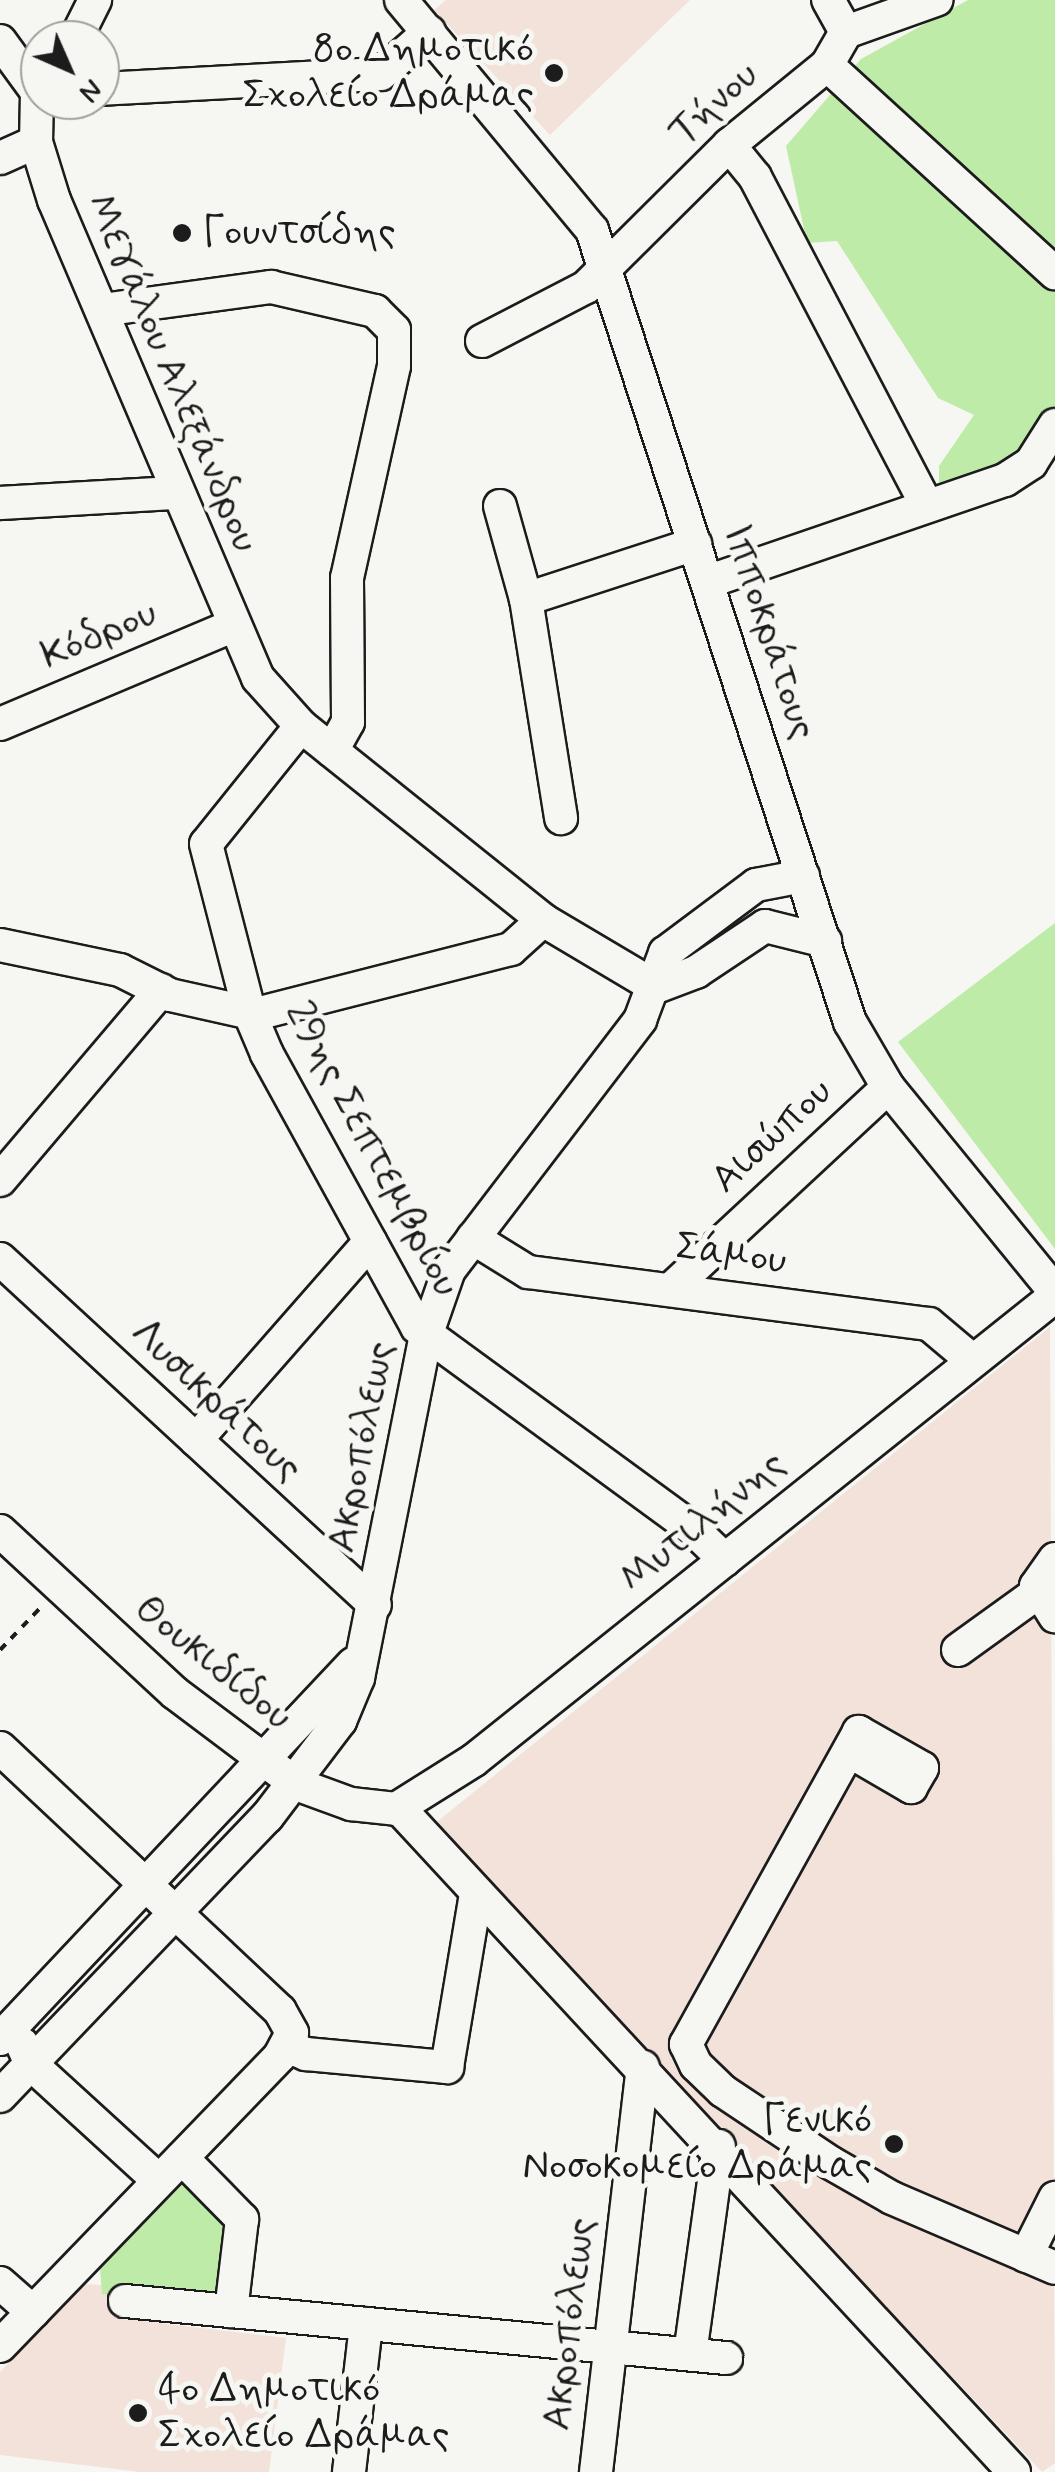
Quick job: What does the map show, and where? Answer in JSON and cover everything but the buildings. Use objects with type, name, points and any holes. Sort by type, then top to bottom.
[{"type":"street","name":"Ιπποκράτους","points":[[401,0],[582,214],[606,265],[850,1022],[888,1086],[1055,1294]]},
{"type":"street","points":[[828,0],[846,32],[936,0]]},
{"type":"street","points":[[120,88],[381,74],[429,32]]},
{"type":"street","name":"Τήνου","points":[[482,341],[556,307],[606,265],[729,145],[827,65],[846,32]]},
{"type":"street","points":[[0,41],[20,67]]},
{"type":"street","points":[[827,65],[1055,273]]},
{"type":"street","name":"Μεγάλου Αλεξάνδρου","points":[[37,120],[36,142],[102,310],[175,493],[258,678],[301,726],[544,920],[656,987]]},
{"type":"street","points":[[0,158],[36,142]]},
{"type":"street","points":[[729,145],[755,177],[927,506]]},
{"type":"street","points":[[102,310],[271,287],[376,312],[396,336],[348,568],[350,703],[332,751]]},
{"type":"street","points":[[707,582],[1021,472],[1055,425]]},
{"type":"street","points":[[0,502],[175,493]]},
{"type":"street","points":[[500,506],[526,599],[562,818]]},
{"type":"street","points":[[526,599],[695,544]]},
{"type":"street","name":"Κόδρου","points":[[0,724],[232,626]]},
{"type":"street","name":"29ης Σεπτεμβρίου","points":[[301,726],[206,844],[250,1014],[370,1242],[426,1336],[694,1530],[725,1560]]},
{"type":"street","name":"Ακροπόλεως","points":[[4,2026],[146,1886],[365,1648],[426,1336],[441,1286],[473,1238],[640,1020],[656,987],[665,953],[756,885],[803,876]]},
{"type":"street","points":[[0,945],[120,970],[161,990],[250,1014],[511,950],[544,920]]},
{"type":"street","points":[[656,987],[696,972],[766,926],[825,941]]},
{"type":"street","points":[[0,1180],[161,990]]},
{"type":"street","name":"Αισώπου","points":[[671,1289],[888,1086]]},
{"type":"street","name":"Σάμου","points":[[473,1238],[528,1272],[929,1324],[973,1361]]},
{"type":"street","points":[[196,1440],[370,1242]]},
{"type":"street","name":"Λυσικράτους","points":[[0,1259],[375,1605]]},
{"type":"street","name":"Μυτιλήνης","points":[[399,1808],[474,1760],[1055,1294]]},
{"type":"street","name":"Θουκιδίδου","points":[[0,1531],[174,1693],[264,1762],[296,1784],[351,1804],[399,1808]]},
{"type":"street","points":[[958,1650],[1049,1622],[1041,1572],[1055,1560]]},
{"type":"street","points":[[0,2096],[296,1784],[347,1707],[365,1648]]},
{"type":"street","points":[[0,1748],[285,2016],[292,2033],[287,2046],[0,2346]]},
{"type":"street","points":[[849,1751],[686,2044],[696,2065],[756,2117],[892,2198],[1040,2262],[1055,2198]]},
{"type":"street","points":[[399,1808],[718,2146],[1014,2472]]},
{"type":"street","points":[[287,2046],[306,2054],[450,2064],[476,1893]]},
{"type":"street","points":[[4,2026],[31,2064],[170,2170],[242,2219],[231,2311]]},
{"type":"street","name":"Ακροπόλεως","points":[[596,2472],[642,2067]]},
{"type":"street","points":[[690,2354],[718,2146]]},
{"type":"street","points":[[0,2282],[33,2312]]},
{"type":"street","points":[[125,2301],[726,2358]]},
{"type":"street","points":[[348,2472],[366,2324]]},
{"type":"path","points":[[0,1650],[60,1588]]},
{"type":"shaded area","name":"8ο Δημοτικό Σχολείο Δράμας","points":[[446,0],[690,0],[550,135],[434,10]]},
{"type":"shaded area","name":"Γενικό Νοσοκομείο Δράμας","points":[[1050,1327],[1055,2463],[1042,2472],[433,1825]]},
{"type":"shaded area","name":"4ο Δημοτικό Σχολείο Δράμας","points":[[84,2284],[119,2286],[118,2318],[286,2338],[269,2472],[140,2472],[0,2455],[0,2372]]},
{"type":"green space","points":[[968,0],[1055,0],[1055,447],[939,489],[939,466],[974,415],[938,398],[837,241],[807,243],[786,146],[861,59]]},
{"type":"green space","points":[[1055,923],[1055,1249],[898,1042]]},
{"type":"green space","points":[[184,2183],[231,2227],[222,2300],[102,2294],[100,2268]]},
{"type":"place","name":"8ο Δημοτικό Σχολείο Δράμας","points":[[554,73]]},
{"type":"place","name":"Γουντσίδης","points":[[182,233]]},
{"type":"place","name":"Γενικό Νοσοκομείο Δράμας","points":[[894,2144]]},
{"type":"place","name":"4ο Δημοτικό Σχολείο Δράμας","points":[[138,2413]]}]
